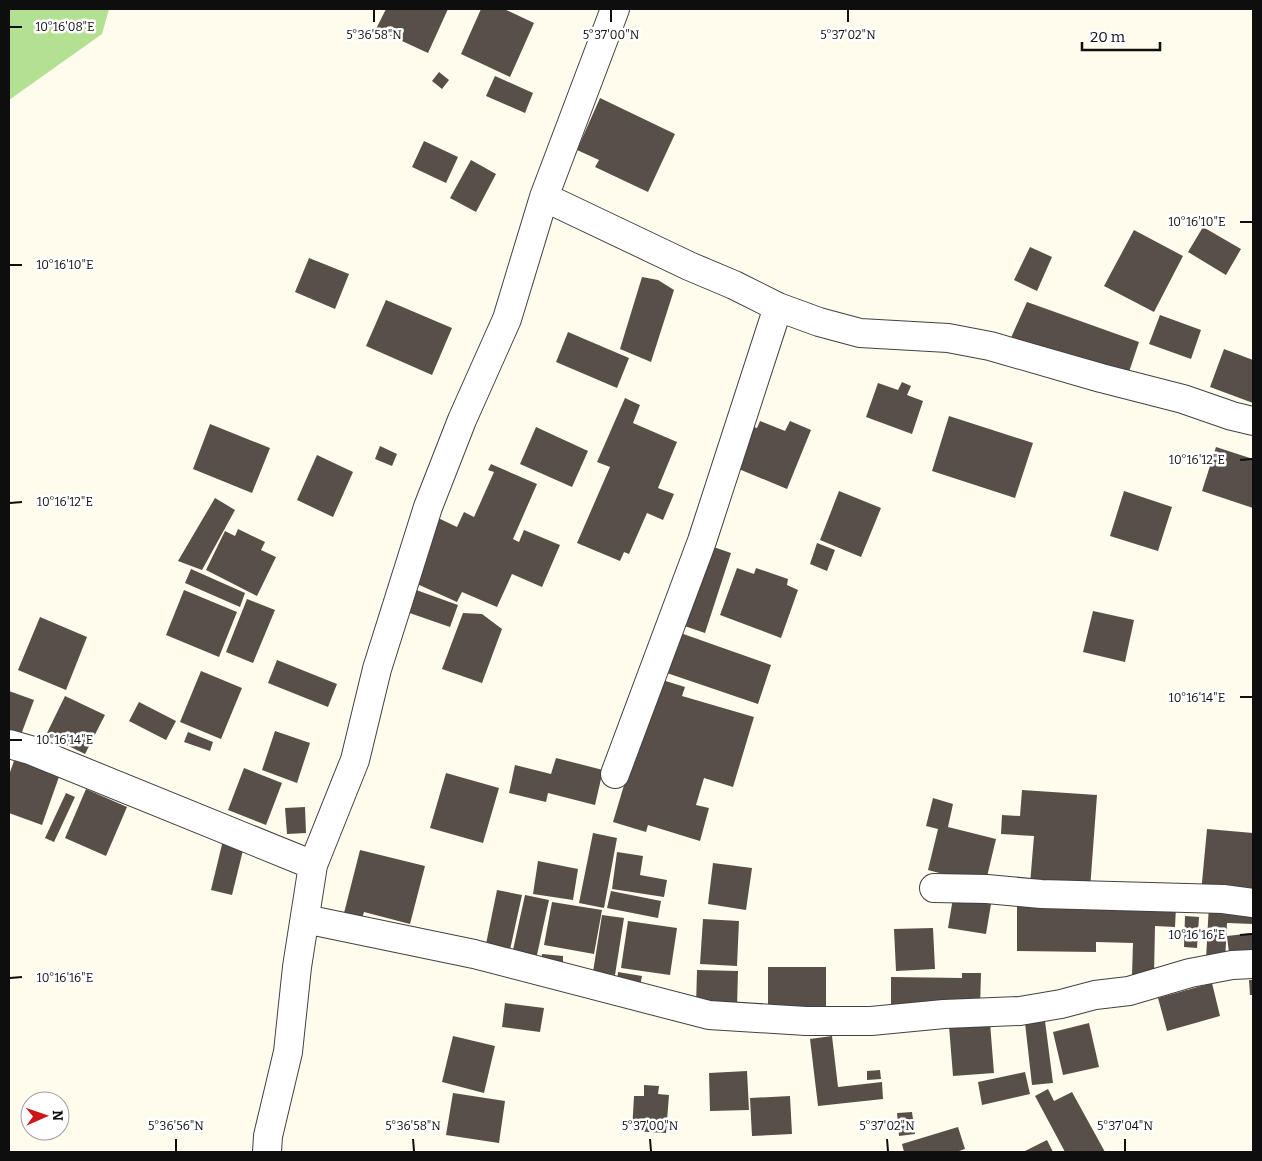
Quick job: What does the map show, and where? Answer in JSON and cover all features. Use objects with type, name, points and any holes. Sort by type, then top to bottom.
[{"type":"street","points":[[267,1152],[268,1136],[288,1052],[297,967],[313,865],[355,760],[377,669],[428,507],[462,420],[507,319],[544,197],[615,9]]},
{"type":"street","points":[[544,197],[778,307],[819,322],[860,333],[948,338],[990,346],[1183,399],[1232,416],[1253,421]]},
{"type":"street","points":[[615,774],[702,541],[778,307]]},
{"type":"street","points":[[9,744],[30,750],[313,865]]},
{"type":"street","points":[[934,888],[987,889],[1041,894],[1223,900],[1253,903]]},
{"type":"street","points":[[305,919],[474,954],[709,1015],[806,1021],[871,1021],[944,1014],[1020,1011],[1061,1004],[1095,995],[1129,991],[1198,972],[1232,965],[1253,964]]},
{"type":"green space","points":[[9,9],[109,9],[102,34],[9,100]]},
{"type":"building","points":[[386,9],[448,9],[428,53],[376,29]]},
{"type":"building","points":[[481,9],[504,9],[534,23],[510,77],[461,54]]},
{"type":"building","points":[[439,72],[449,80],[442,89],[432,81]]},
{"type":"building","points":[[495,76],[533,93],[525,113],[486,96]]},
{"type":"building","points":[[600,98],[675,134],[648,192],[595,167],[599,160],[577,150]]},
{"type":"building","points":[[424,141],[458,157],[446,183],[412,167]]},
{"type":"building","points":[[471,160],[496,174],[476,212],[450,198]]},
{"type":"building","points":[[1203,227],[1241,249],[1226,275],[1188,252]]},
{"type":"building","points":[[1134,230],[1183,256],[1154,312],[1104,286]]},
{"type":"building","points":[[1030,247],[1052,257],[1037,291],[1014,280]]},
{"type":"building","points":[[309,258],[349,274],[335,309],[295,292]]},
{"type":"building","points":[[642,277],[658,280],[674,290],[651,362],[620,349]]},
{"type":"building","points":[[386,300],[452,328],[432,375],[366,346]]},
{"type":"building","points":[[1027,302],[1139,342],[1126,381],[1010,340]]},
{"type":"building","points":[[1160,315],[1201,330],[1191,359],[1149,344]]},
{"type":"building","points":[[568,332],[629,358],[617,388],[556,362]]},
{"type":"building","points":[[1224,349],[1253,360],[1253,403],[1210,387]]},
{"type":"building","points":[[902,382],[911,386],[907,395],[923,401],[912,434],[866,417],[878,383],[898,390]]},
{"type":"building","points":[[625,398],[640,405],[633,423],[677,442],[658,488],[674,494],[663,520],[647,513],[629,554],[624,552],[620,561],[577,543],[610,467],[597,462]]},
{"type":"building","points":[[949,416],[1033,443],[1015,498],[932,471]]},
{"type":"building","points":[[760,421],[785,431],[790,421],[811,430],[787,489],[734,467],[751,426],[757,428]]},
{"type":"building","points":[[210,424],[270,448],[252,493],[193,469]]},
{"type":"building","points":[[536,427],[588,451],[572,487],[520,464]]},
{"type":"building","points":[[380,446],[397,454],[392,466],[375,459]]},
{"type":"building","points":[[1216,447],[1253,459],[1253,508],[1202,491]]},
{"type":"building","points":[[317,455],[353,472],[333,517],[297,500]]},
{"type":"building","points":[[491,464],[537,484],[513,539],[519,542],[524,530],[560,545],[542,587],[512,574],[497,607],[462,592],[457,602],[406,579],[434,516],[457,527],[464,512],[474,517],[494,472],[488,470]]},
{"type":"building","points":[[839,491],[881,508],[861,557],[820,540]]},
{"type":"building","points":[[1124,491],[1172,507],[1158,551],[1110,536]]},
{"type":"building","points":[[215,498],[235,510],[202,570],[178,561]]},
{"type":"building","points":[[238,529],[265,542],[261,550],[276,557],[257,596],[206,570],[225,531],[235,536]]},
{"type":"building","points":[[699,542],[731,553],[705,633],[673,622]]},
{"type":"building","points":[[817,543],[835,550],[827,571],[810,564]]},
{"type":"building","points":[[737,568],[754,574],[756,568],[788,579],[787,585],[798,590],[781,638],[720,615]]},
{"type":"building","points":[[191,569],[245,593],[240,607],[185,583]]},
{"type":"building","points":[[405,586],[458,605],[450,627],[398,609]]},
{"type":"building","points":[[184,590],[237,612],[219,657],[166,635]]},
{"type":"building","points":[[247,599],[275,610],[253,663],[226,652]]},
{"type":"building","points":[[1093,611],[1134,620],[1125,662],[1083,652]]},
{"type":"building","points":[[463,613],[482,614],[502,629],[482,683],[442,669]]},
{"type":"building","points":[[40,617],[87,637],[66,690],[18,670]]},
{"type":"building","points":[[672,630],[771,665],[758,704],[658,670]]},
{"type":"building","points":[[277,660],[337,684],[328,707],[268,683]]},
{"type":"building","points":[[201,671],[242,688],[221,739],[180,722]]},
{"type":"building","points":[[656,678],[685,687],[682,696],[754,717],[733,787],[704,778],[696,805],[709,808],[700,841],[648,825],[646,832],[613,822]]},
{"type":"building","points":[[9,691],[34,700],[19,740],[9,737]]},
{"type":"building","points":[[65,696],[105,715],[85,754],[46,735]]},
{"type":"building","points":[[139,702],[176,721],[166,740],[129,721]]},
{"type":"building","points":[[275,731],[310,743],[297,783],[262,770]]},
{"type":"building","points":[[188,732],[213,742],[210,751],[184,742]]},
{"type":"building","points":[[15,758],[60,774],[42,825],[9,813],[9,775]]},
{"type":"building","points":[[556,758],[603,770],[595,805],[548,793],[546,802],[509,793],[515,765],[551,774]]},
{"type":"building","points":[[244,768],[282,783],[266,825],[228,810]]},
{"type":"building","points":[[446,773],[499,788],[483,843],[430,828]]},
{"type":"building","points":[[86,789],[127,807],[106,856],[65,838]]},
{"type":"building","points":[[1022,790],[1097,795],[1090,889],[1030,884],[1034,836],[1001,834],[1002,815],[1020,816]]},
{"type":"building","points":[[66,793],[75,797],[54,842],[45,838]]},
{"type":"building","points":[[933,798],[953,804],[948,827],[996,839],[985,885],[928,870],[938,829],[926,826]]},
{"type":"building","points":[[305,807],[306,833],[287,834],[285,808]]},
{"type":"building","points":[[1207,829],[1253,833],[1253,898],[1201,893]]},
{"type":"building","points":[[593,833],[617,838],[604,908],[579,903]]},
{"type":"building","points":[[224,836],[245,842],[232,895],[211,890]]},
{"type":"building","points":[[360,850],[425,866],[410,924],[364,912],[361,922],[343,917]]},
{"type":"building","points":[[617,852],[643,856],[640,875],[667,880],[664,897],[612,889]]},
{"type":"building","points":[[538,861],[578,869],[573,900],[533,894]]},
{"type":"building","points":[[713,863],[752,868],[746,910],[708,904]]},
{"type":"building","points":[[497,890],[522,895],[508,959],[484,954]]},
{"type":"building","points":[[611,891],[661,901],[658,918],[607,908]]},
{"type":"building","points":[[525,895],[549,900],[535,964],[511,959]]},
{"type":"building","points":[[953,898],[991,904],[986,934],[948,928]]},
{"type":"building","points":[[552,902],[602,910],[594,954],[544,945]]},
{"type":"building","points":[[1017,904],[1176,907],[1175,927],[1155,926],[1154,975],[1132,975],[1133,943],[1096,942],[1096,952],[1017,951]]},
{"type":"building","points":[[1209,904],[1253,906],[1253,924],[1227,923],[1225,961],[1206,959]]},
{"type":"building","points":[[602,915],[624,918],[615,975],[593,972]]},
{"type":"building","points":[[1185,916],[1199,917],[1197,948],[1184,947]]},
{"type":"building","points":[[703,919],[739,921],[737,966],[700,964]]},
{"type":"building","points":[[628,921],[677,928],[670,975],[621,968]]},
{"type":"building","points":[[933,928],[935,969],[896,971],[894,929]]},
{"type":"building","points":[[1253,933],[1253,959],[1230,962],[1227,936]]},
{"type":"building","points":[[542,954],[563,956],[563,969],[540,967]]},
{"type":"building","points":[[768,967],[826,967],[826,1007],[768,1006]]},
{"type":"building","points":[[697,970],[738,971],[737,1007],[696,1006]]},
{"type":"building","points":[[618,972],[642,976],[640,986],[617,982]]},
{"type":"building","points":[[962,973],[981,973],[980,1008],[891,1007],[891,977],[962,978]]},
{"type":"building","points":[[1249,980],[1253,980],[1253,995],[1250,995]]},
{"type":"building","points":[[1212,983],[1220,1016],[1167,1031],[1158,998]]},
{"type":"building","points":[[505,1003],[544,1008],[540,1032],[502,1027]]},
{"type":"building","points":[[1045,1021],[1053,1083],[1032,1085],[1025,1023]]},
{"type":"building","points":[[990,1023],[994,1073],[953,1076],[949,1026]]},
{"type":"building","points":[[1089,1023],[1099,1067],[1063,1075],[1053,1032]]},
{"type":"building","points":[[453,1036],[495,1046],[484,1093],[442,1082]]},
{"type":"building","points":[[832,1036],[838,1087],[882,1082],[883,1099],[818,1106],[810,1039]]},
{"type":"building","points":[[880,1070],[881,1079],[867,1080],[867,1071]]},
{"type":"building","points":[[747,1071],[749,1110],[710,1111],[709,1073]]},
{"type":"building","points":[[1025,1072],[1030,1094],[982,1105],[978,1082]]},
{"type":"building","points":[[644,1085],[659,1086],[658,1094],[669,1095],[666,1133],[632,1131],[634,1096],[644,1096]]},
{"type":"building","points":[[1048,1089],[1054,1101],[1072,1092],[1105,1152],[1065,1152],[1035,1096]]},
{"type":"building","points":[[453,1093],[505,1101],[499,1143],[446,1135]]},
{"type":"building","points":[[790,1096],[792,1134],[752,1136],[750,1098]]},
{"type":"building","points":[[912,1112],[915,1134],[899,1136],[897,1113]]},
{"type":"building","points":[[958,1127],[965,1149],[956,1152],[904,1152],[902,1144]]},
{"type":"building","points":[[1047,1140],[1053,1152],[1023,1152]]}]
